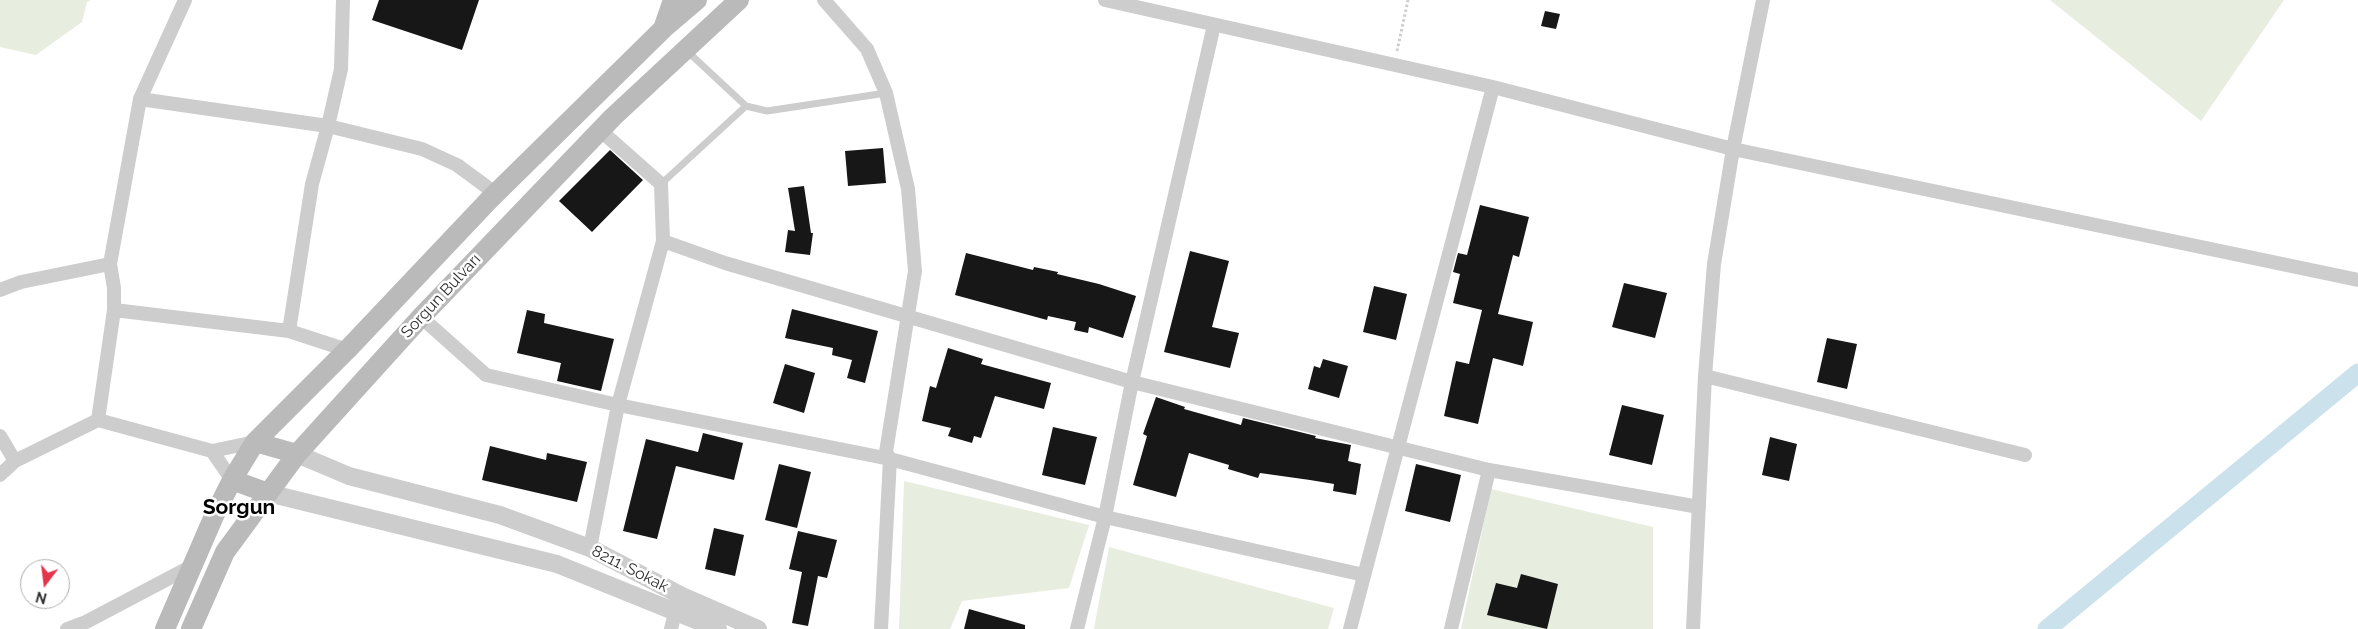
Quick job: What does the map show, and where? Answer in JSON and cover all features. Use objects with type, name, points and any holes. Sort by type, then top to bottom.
[{"type":"main road","points":[[663,29],[673,0]]},
{"type":"main road","name":"Sorgun Bulvarı","points":[[165,629],[232,480],[255,442],[495,194],[663,29],[696,0]]},
{"type":"main road","name":"Sorgun Bulvarı","points":[[191,629],[225,552],[297,454],[421,317],[601,130],[739,0]]},
{"type":"main road","points":[[255,442],[297,454]]},
{"type":"main road","points":[[232,480],[268,494]]},
{"type":"street","points":[[98,420],[114,310],[114,288],[110,264],[140,99],[185,0]]},
{"type":"street","points":[[288,331],[312,184],[341,69],[343,0]]},
{"type":"street","points":[[824,0],[867,49],[886,93],[908,189],[915,271],[886,452],[890,459],[881,629]]},
{"type":"street","points":[[1105,0],[1493,87],[1733,149],[2358,280]]},
{"type":"street","points":[[1693,629],[1705,376],[1714,264],[1733,149],[1763,0]]},
{"type":"street","points":[[1077,629],[1105,517],[1132,382],[1214,25]]},
{"type":"street","points":[[1350,629],[1493,87]]},
{"type":"street","points":[[140,99],[328,126],[422,149],[457,165],[495,194]]},
{"type":"street","points":[[590,548],[618,405],[663,241],[661,184],[601,130]]},
{"type":"street","points":[[663,241],[725,263],[1132,382],[1489,470],[1699,507]]},
{"type":"street","points":[[0,290],[22,282],[110,264]]},
{"type":"street","points":[[114,310],[288,331],[346,350]]},
{"type":"street","points":[[421,317],[486,376],[618,405],[890,459],[1105,517],[1364,575]]},
{"type":"street","points":[[1705,376],[2025,455]]},
{"type":"street","points":[[0,475],[15,461],[98,420],[212,451],[255,442]]},
{"type":"street","points":[[0,436],[15,461]]},
{"type":"street","points":[[212,451],[232,480]]},
{"type":"street","name":"8211. Sokak","points":[[297,454],[349,476],[500,515],[590,548],[682,596],[758,629]]},
{"type":"street","points":[[1450,629],[1489,470]]},
{"type":"street","points":[[268,494],[557,564],[673,621],[718,629]]},
{"type":"street","points":[[67,629],[86,622],[194,565]]},
{"type":"lane","points":[[685,49],[746,106],[767,111],[886,93]]},
{"type":"lane","points":[[661,184],[746,106]]},
{"type":"path","points":[[1394,65],[1408,0]]},
{"type":"shaded area","points":[[0,0],[91,0],[87,2],[82,22],[36,55],[0,47]]},
{"type":"shaded area","points":[[2050,0],[2284,0],[2201,121]]},
{"type":"shaded area","points":[[904,481],[1089,525],[1069,588],[962,601],[950,629],[899,629]]},
{"type":"shaded area","points":[[1491,489],[1653,527],[1653,629],[1461,629]]},
{"type":"shaded area","points":[[1109,547],[1334,608],[1328,629],[1094,629]]},
{"type":"building","points":[[379,0],[479,0],[462,50],[372,20]]},
{"type":"building","points":[[1545,11],[1560,14],[1556,29],[1541,26]]},
{"type":"building","points":[[883,148],[886,183],[848,186],[845,151]]},
{"type":"building","points":[[610,150],[643,180],[592,232],[559,201]]},
{"type":"building","points":[[804,186],[811,233],[813,233],[810,255],[785,252],[788,230],[795,231],[788,188]]},
{"type":"building","points":[[1480,205],[1529,217],[1519,257],[1513,255],[1498,314],[1533,322],[1523,366],[1493,358],[1478,424],[1444,416],[1456,361],[1469,364],[1482,310],[1453,303],[1460,274],[1453,272],[1458,253],[1467,255]]},
{"type":"building","points":[[1190,251],[1229,261],[1212,327],[1239,333],[1230,368],[1164,352]]},
{"type":"building","points":[[966,253],[1033,270],[1034,267],[1058,272],[1057,274],[1099,284],[1136,296],[1123,338],[1089,327],[1088,333],[1074,330],[1076,322],[1048,316],[1047,320],[955,295]]},
{"type":"building","points":[[1624,283],[1667,293],[1655,338],[1612,327]]},
{"type":"building","points":[[1374,286],[1407,294],[1396,340],[1363,332]]},
{"type":"building","points":[[792,309],[878,331],[865,383],[847,378],[852,360],[832,355],[833,348],[785,338]]},
{"type":"building","points":[[527,310],[545,314],[544,323],[614,339],[601,391],[557,381],[561,363],[517,353]]},
{"type":"building","points":[[1827,338],[1857,344],[1847,389],[1817,382]]},
{"type":"building","points":[[948,348],[983,359],[981,364],[1051,383],[1044,409],[995,396],[981,438],[974,436],[972,443],[948,436],[951,428],[922,421],[930,386],[936,388]]},
{"type":"building","points":[[1323,359],[1348,366],[1339,398],[1308,389],[1314,366],[1320,368]]},
{"type":"building","points":[[785,364],[815,373],[804,413],[773,403]]},
{"type":"building","points":[[1156,397],[1185,407],[1184,409],[1241,425],[1243,418],[1316,436],[1315,438],[1351,445],[1348,461],[1361,464],[1356,495],[1333,491],[1334,484],[1260,473],[1258,478],[1228,469],[1229,465],[1189,453],[1176,497],[1133,485],[1147,436],[1143,434]]},
{"type":"building","points":[[1622,405],[1664,415],[1652,465],[1609,455]]},
{"type":"building","points":[[1053,427],[1097,437],[1085,485],[1042,475]]},
{"type":"building","points":[[703,433],[743,443],[734,480],[676,466],[657,539],[623,531],[646,439],[698,452]]},
{"type":"building","points":[[1770,437],[1797,444],[1789,481],[1762,475]]},
{"type":"building","points":[[490,446],[546,460],[547,453],[587,462],[577,502],[482,480]]},
{"type":"building","points":[[779,464],[811,472],[797,528],[765,520]]},
{"type":"building","points":[[1416,464],[1461,475],[1450,522],[1405,511]]},
{"type":"building","points":[[714,528],[744,535],[735,576],[705,569]]},
{"type":"building","points":[[798,531],[837,540],[827,578],[818,576],[808,626],[792,623],[802,572],[789,569]]},
{"type":"building","points":[[1521,574],[1558,584],[1547,629],[1487,615],[1496,583],[1517,588]]},
{"type":"building","points":[[969,609],[1025,625],[1025,629],[964,629]]},
{"type":"waterway","points":[[2047,629],[2358,373]]},
{"type":"district","name":"Sorgun","points":[[239,508]]}]
